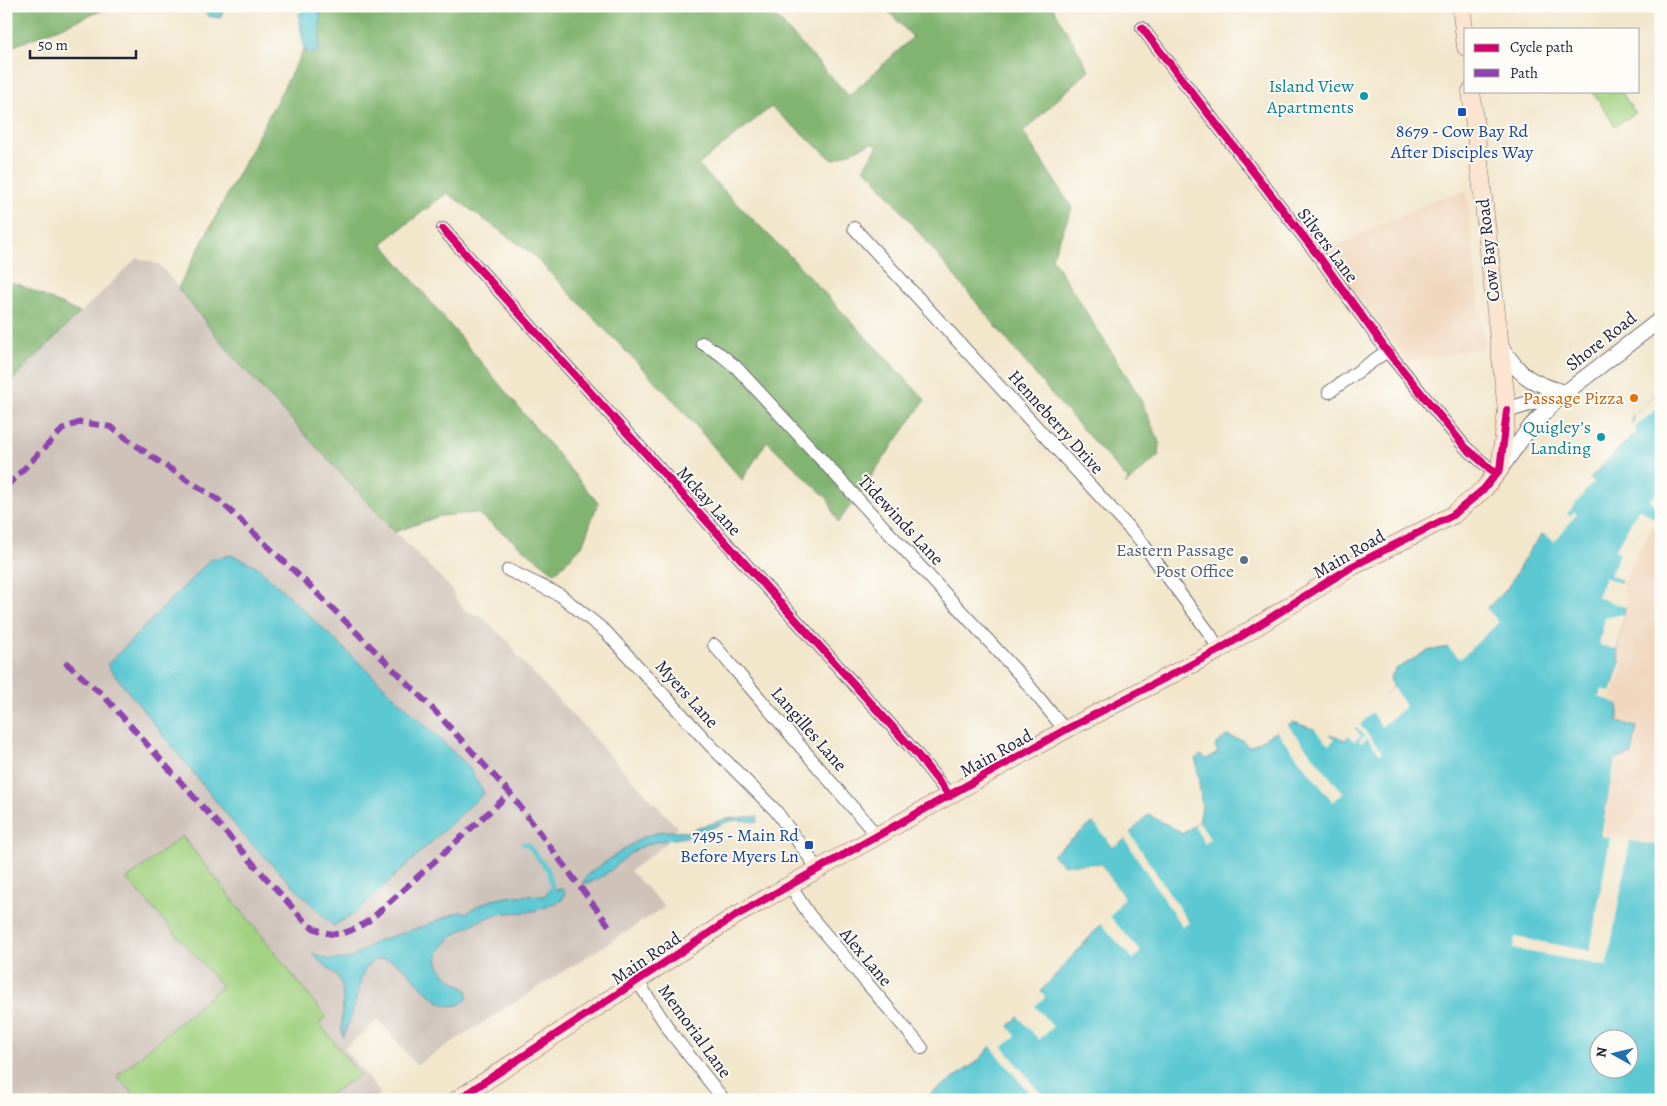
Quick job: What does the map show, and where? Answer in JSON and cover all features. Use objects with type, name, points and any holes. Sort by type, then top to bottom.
[{"type":"main road","points":[[1461,6],[1464,31]]},
{"type":"main road","name":"Cow Bay Road","points":[[1471,92],[1506,410]]},
{"type":"main road","points":[[1498,472],[1506,410]]},
{"type":"main road","name":"Main Road","points":[[457,1100],[735,916],[817,868],[950,796],[1065,730],[1220,650],[1353,566],[1453,515],[1474,499],[1498,472]]},
{"type":"street","name":"Silvers Lane","points":[[1142,28],[1320,258],[1387,351],[1465,447],[1498,472]]},
{"type":"street","name":"Henneberry Drive","points":[[854,228],[1140,540],[1220,650]]},
{"type":"street","name":"Mckay Lane","points":[[443,229],[916,753],[950,796]]},
{"type":"street","name":"Shore Road","points":[[1506,410],[1565,393],[1661,319]]},
{"type":"street","points":[[1498,342],[1523,376],[1565,393],[1531,426],[1498,472]]},
{"type":"street","name":"Tidewinds Lane","points":[[702,343],[736,367],[1021,676],[1065,730]]},
{"type":"street","points":[[1329,392],[1387,351]]},
{"type":"street","name":"Myers Lane","points":[[508,570],[560,595],[606,632],[710,745],[776,811],[817,868]]},
{"type":"street","name":"Langilles Lane","points":[[714,645],[877,836]]},
{"type":"street","name":"Alex Lane","points":[[789,884],[816,924],[922,1048]]},
{"type":"street","name":"Memorial Lane","points":[[638,982],[672,1034],[724,1100]]},
{"type":"shaded area","points":[[1467,191],[1484,348],[1407,361],[1325,251],[1438,198]]},
{"type":"shaded area","points":[[137,258],[160,265],[236,360],[395,532],[452,589],[454,596],[465,611],[481,617],[510,643],[518,657],[677,827],[664,845],[630,871],[665,907],[416,1065],[379,1020],[344,1048],[381,1094],[371,1100],[6,1100],[6,386]]},
{"type":"shaded area","points":[[1661,502],[1661,846],[1601,836],[1615,759],[1637,727],[1618,722],[1608,700],[1620,663],[1617,649],[1625,607],[1619,583],[1654,518],[1657,506]]},
{"type":"green space","points":[[6,6],[113,6],[9,48],[6,53]]},
{"type":"green space","points":[[317,6],[766,6],[849,96],[913,37],[883,6],[1052,6],[1089,70],[1023,132],[1072,208],[1052,258],[1138,394],[1160,444],[1159,455],[1125,485],[1128,480],[1053,396],[872,175],[863,168],[878,146],[871,143],[833,160],[771,107],[698,165],[787,253],[925,400],[838,523],[828,499],[767,441],[742,480],[677,404],[530,252],[447,193],[382,243],[598,503],[582,546],[555,573],[477,513],[440,516],[395,532],[236,360],[178,288],[304,49],[310,54],[321,17]]},
{"type":"green space","points":[[1593,92],[1622,92],[1635,113],[1615,126]]},
{"type":"green space","points":[[6,282],[18,284],[80,313],[6,386]]},
{"type":"green space","points":[[182,836],[326,1017],[319,1023],[360,1075],[320,1100],[139,1100],[117,1076],[222,986],[127,879]]},
{"type":"water","points":[[200,6],[226,6],[220,18],[208,16]]},
{"type":"water","points":[[307,6],[317,6],[321,17],[318,52],[310,54],[304,49],[299,14]]},
{"type":"water","points":[[1661,390],[1661,502],[1657,506],[1654,518],[1619,583],[1625,607],[1617,649],[1620,663],[1608,700],[1618,704],[1618,722],[1637,727],[1632,754],[1615,760],[1601,836],[1661,846],[1661,1100],[922,1100],[977,1062],[1124,899],[1101,864],[1064,865],[1052,855],[1094,822],[1113,847],[1124,839],[1149,814],[1182,834],[1199,822],[1202,807],[1196,759],[1201,755],[1206,759],[1218,753],[1215,745],[1227,736],[1242,740],[1249,747],[1293,722],[1345,740],[1393,687],[1390,678],[1396,669],[1427,651],[1449,647],[1508,587],[1531,548],[1593,475],[1630,438],[1632,416]]},
{"type":"water","points":[[232,555],[258,567],[468,766],[484,793],[354,914],[333,926],[243,835],[107,665],[211,559]]},
{"type":"water","points":[[758,816],[757,822],[730,821],[695,835],[646,845],[639,848],[598,879],[582,884],[589,873],[641,838],[663,831],[687,832],[725,819]]},
{"type":"water","points":[[562,889],[565,892],[562,900],[545,908],[494,915],[464,929],[446,942],[437,957],[439,965],[448,976],[467,990],[468,998],[457,1005],[446,1005],[435,999],[405,969],[394,962],[383,959],[370,963],[363,974],[343,1037],[343,996],[339,980],[335,974],[311,953],[329,960],[352,958],[375,942],[424,926],[461,911],[467,913],[495,899],[514,896],[545,896],[550,890]]},
{"type":"pier","points":[[1655,395],[1661,405],[1635,428],[1637,431],[1632,437],[1628,434],[1629,423],[1633,427],[1631,424],[1635,420],[1632,416]]},
{"type":"pier","points":[[1588,477],[1593,482],[1567,514],[1570,516],[1574,512],[1577,514],[1554,542],[1541,532]]},
{"type":"pier","points":[[1661,488],[1661,506],[1659,508],[1650,500]]},
{"type":"pier","points":[[1639,508],[1656,520],[1623,581],[1610,575],[1620,553],[1615,550]]},
{"type":"pier","points":[[1605,577],[1622,584],[1626,603],[1625,607],[1597,597]]},
{"type":"pier","points":[[1483,609],[1487,609],[1499,622],[1460,659],[1446,645]]},
{"type":"pier","points":[[1624,614],[1617,649],[1599,645],[1605,618]]},
{"type":"pier","points":[[1620,663],[1623,664],[1611,699],[1621,705],[1599,697],[1602,689],[1611,692]]},
{"type":"pier","points":[[1393,687],[1406,706],[1381,727],[1372,712],[1360,725],[1382,752],[1380,754],[1367,738],[1361,743],[1359,740],[1364,736],[1355,726]]},
{"type":"pier","points":[[1286,723],[1343,793],[1333,802],[1275,729]]},
{"type":"pier","points":[[1310,724],[1324,729],[1334,740],[1329,745]]},
{"type":"pier","points":[[1354,727],[1361,736],[1354,741],[1347,734]]},
{"type":"pier","points":[[1615,759],[1620,760],[1617,761],[1604,834],[1661,844],[1661,846],[1630,841],[1607,966],[1513,949],[1515,937],[1590,951],[1610,838],[1601,836]]},
{"type":"pier","points":[[1092,821],[1095,821],[1113,844],[1129,832],[1189,923],[1182,927],[1125,839],[1113,847]]},
{"type":"pier","points":[[1199,822],[1210,839],[1205,844],[1194,826]]},
{"type":"pier","points":[[1101,864],[1124,898],[1110,917],[1141,952],[1133,959],[1101,924],[1091,931],[1121,898],[1100,866],[1066,868],[1067,865]]},
{"type":"pier","points":[[1039,989],[1045,997],[1035,1006],[1053,1027],[1039,1040],[1016,1014]]},
{"type":"pier","points":[[1007,1025],[1016,1036],[1003,1047],[1046,1100],[1035,1100],[989,1044]]},
{"type":"waterway","points":[[523,844],[527,844],[548,870],[553,890],[550,890]]},
{"type":"marked path","points":[[6,487],[64,428],[81,422],[111,427],[152,457],[220,501],[310,586],[433,709],[510,793],[610,927]]},
{"type":"marked path","points":[[65,662],[104,696],[308,925],[325,933],[340,934],[347,932],[371,919],[510,793]]},
{"type":"cycle path","points":[[1142,28],[1320,258],[1387,351],[1465,447],[1496,474]]},
{"type":"cycle path","points":[[443,229],[916,753],[950,796]]},
{"type":"cycle path","points":[[457,1100],[735,916],[1065,730],[1219,650],[1353,566],[1453,515],[1484,489],[1500,469],[1507,410]]},
{"type":"place","name":"Island View Apartments","points":[[1364,96]]},
{"type":"place","name":"8679 - Cow Bay Rd After Disciples Way","points":[[1462,112]]},
{"type":"place","name":"Passage Pizza","points":[[1634,398]]},
{"type":"place","name":"Quigley’s Landing","points":[[1601,437]]},
{"type":"place","name":"Eastern Passage Post Office","points":[[1244,560]]},
{"type":"place","name":"7495 - Main Rd Before Myers Ln","points":[[809,845]]}]
